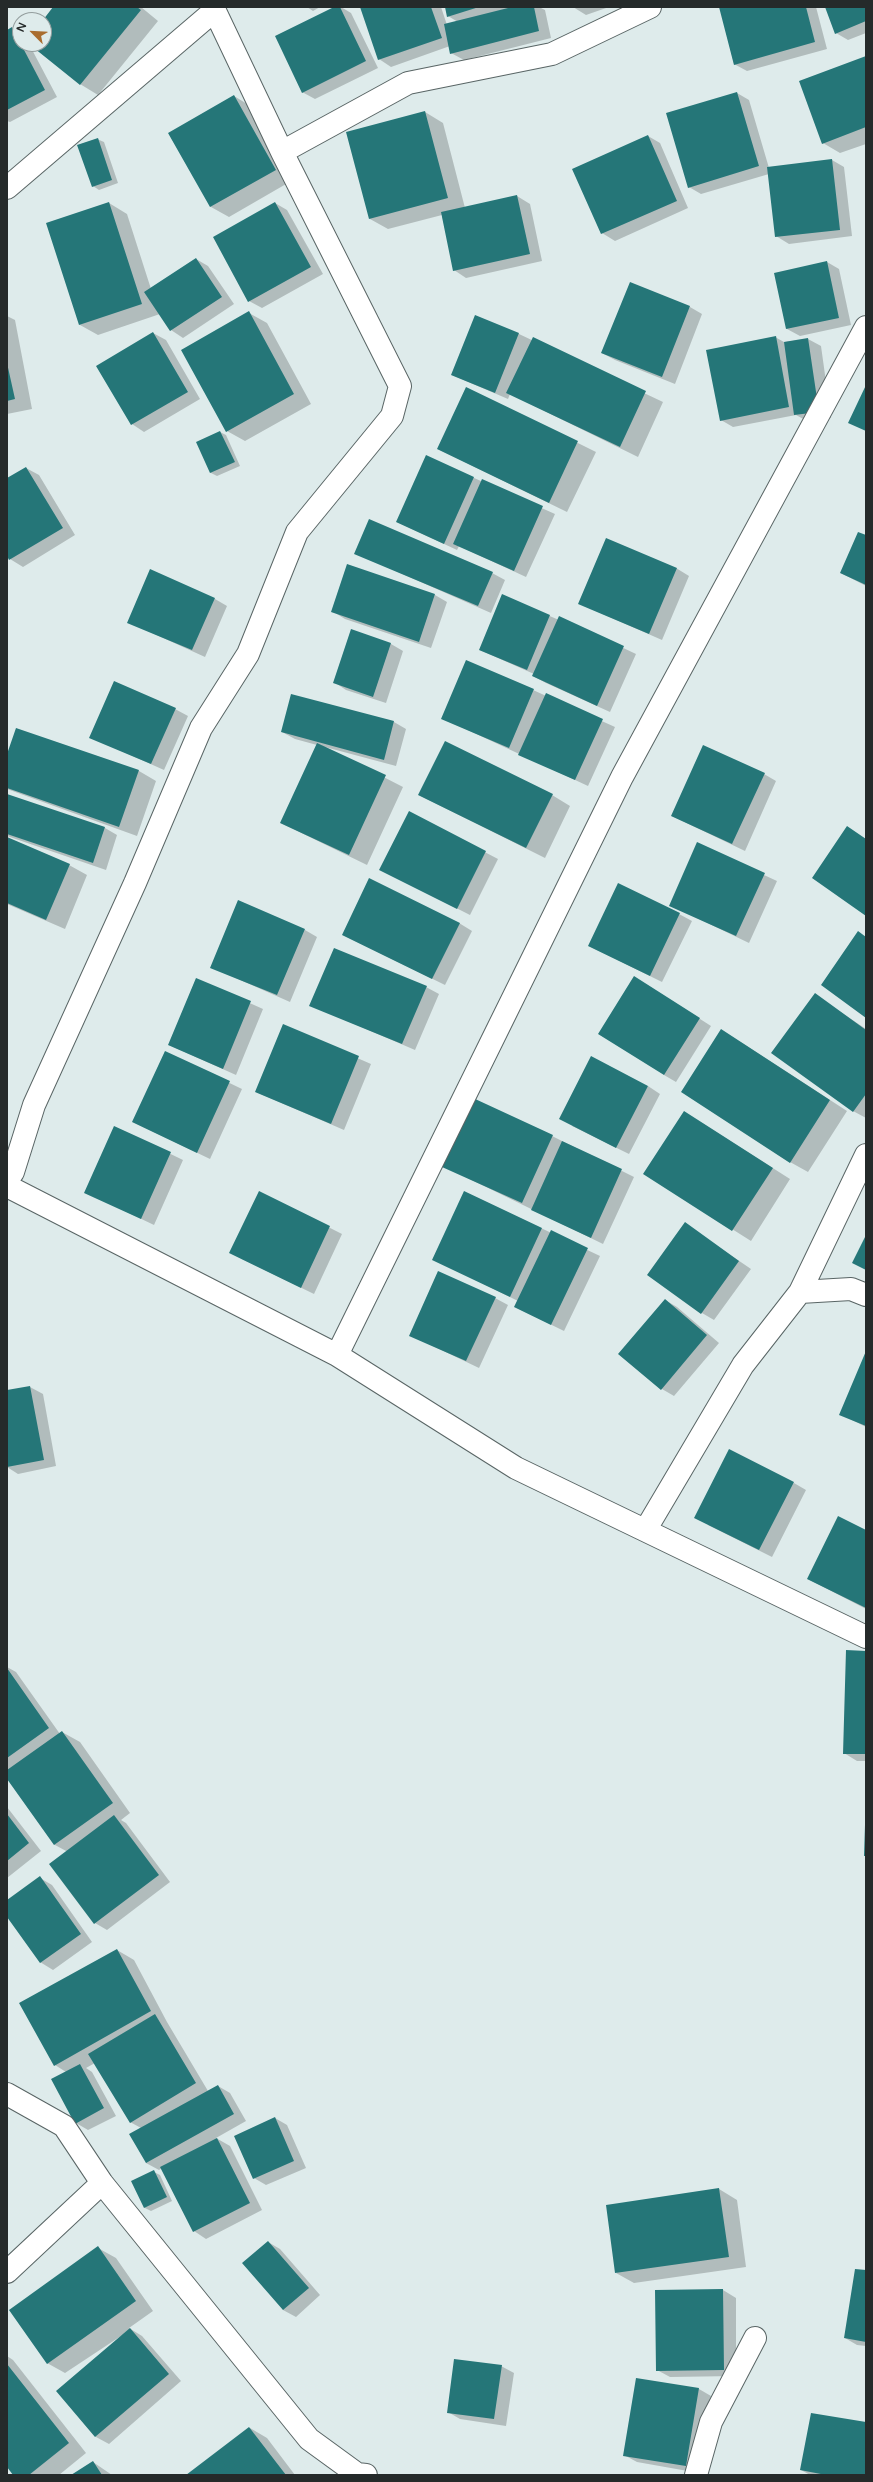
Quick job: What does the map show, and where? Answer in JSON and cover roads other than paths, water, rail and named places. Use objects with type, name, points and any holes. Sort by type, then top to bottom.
[{"type":"street","points":[[282,152],[408,83],[552,54],[650,7]]},
{"type":"street","points":[[7,188],[214,9],[282,152],[400,386],[392,416],[297,532],[248,654],[201,728],[135,883],[34,1105],[13,1172],[7,1181]]},
{"type":"street","points":[[337,1355],[622,777],[866,327]]},
{"type":"street","points":[[646,1530],[743,1365],[800,1292],[866,1155]]},
{"type":"street","points":[[7,1186],[337,1355],[516,1468],[866,1636]]},
{"type":"street","points":[[800,1292],[851,1289],[866,1295]]},
{"type":"street","points":[[7,2094],[64,2126],[102,2183],[309,2439],[359,2475]]},
{"type":"street","points":[[7,2272],[102,2183]]},
{"type":"street","points":[[696,2475],[711,2422],[755,2338]]}]
